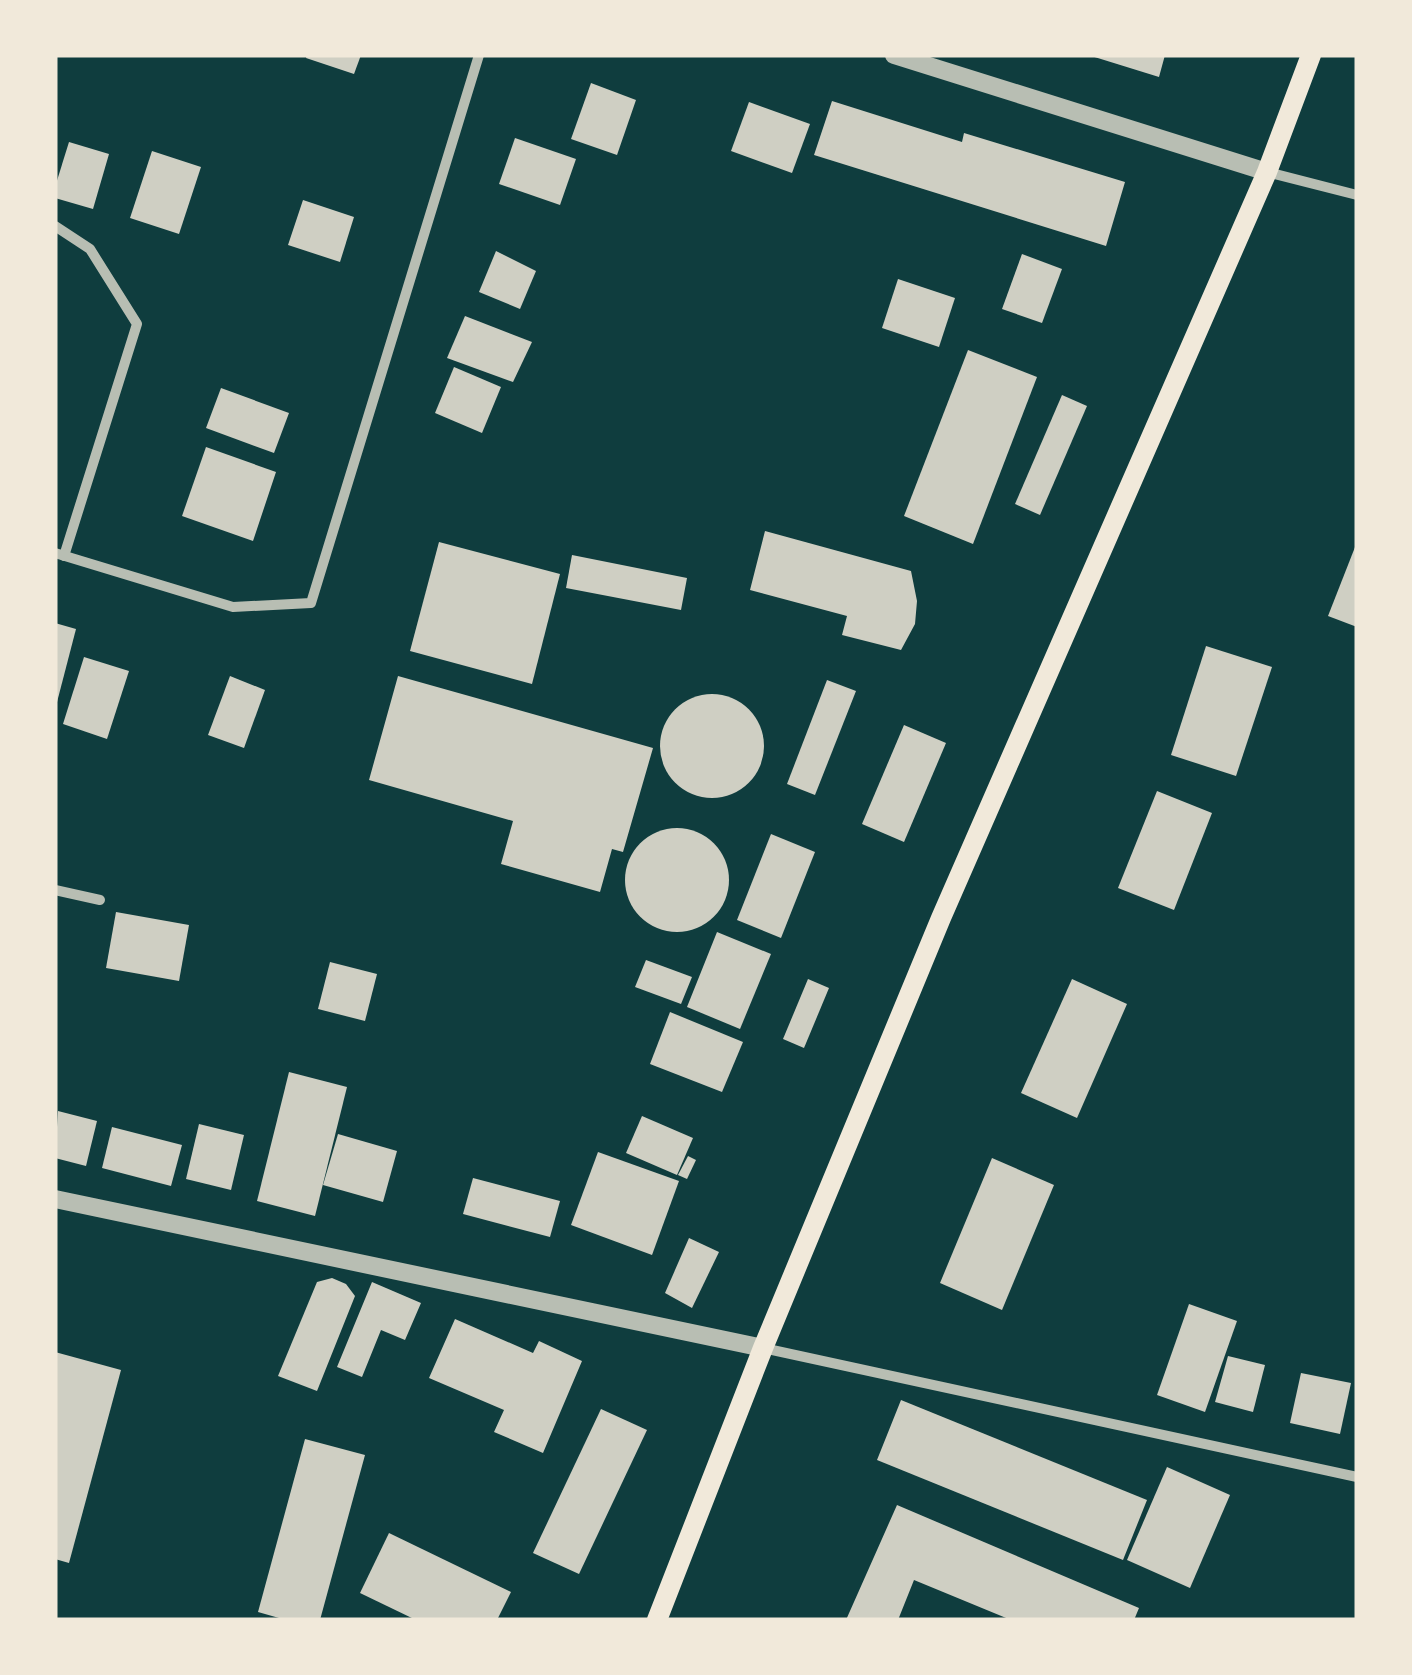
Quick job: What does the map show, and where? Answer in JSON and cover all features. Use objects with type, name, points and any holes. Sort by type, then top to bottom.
[{"type":"main road","points":[[657,1620],[763,1348],[941,918],[1267,172],[1311,55]]},
{"type":"street","points":[[55,226],[90,248],[137,324],[60,554],[233,607],[312,603],[479,55]]},
{"type":"street","points":[[894,55],[1267,172],[1357,194]]},
{"type":"street","points":[[55,890],[100,900]]},
{"type":"street","points":[[55,1199],[1357,1476]]},
{"type":"building","points":[[361,55],[354,74],[306,58]]},
{"type":"building","points":[[1088,55],[1165,55],[1159,77]]},
{"type":"building","points":[[591,83],[636,100],[617,155],[571,139]]},
{"type":"building","points":[[832,101],[962,142],[964,133],[1125,182],[1106,246],[814,155]]},
{"type":"building","points":[[749,102],[810,124],[792,173],[731,151]]},
{"type":"building","points":[[515,138],[576,159],[560,205],[499,184]]},
{"type":"building","points":[[69,142],[109,154],[93,209],[55,198]]},
{"type":"building","points":[[152,151],[201,167],[179,234],[130,218]]},
{"type":"building","points":[[303,200],[354,217],[340,262],[288,245]]},
{"type":"building","points":[[496,251],[536,271],[520,309],[479,292]]},
{"type":"building","points":[[1022,254],[1062,269],[1042,323],[1002,309]]},
{"type":"building","points":[[898,279],[955,298],[939,347],[882,328]]},
{"type":"building","points":[[465,316],[532,342],[513,382],[447,358]]},
{"type":"building","points":[[968,350],[1037,377],[973,544],[904,516]]},
{"type":"building","points":[[454,367],[501,387],[482,433],[435,413]]},
{"type":"building","points":[[221,388],[289,413],[274,453],[206,428]]},
{"type":"building","points":[[1062,395],[1087,406],[1040,515],[1015,504]]},
{"type":"building","points":[[206,447],[276,472],[253,541],[182,516]]},
{"type":"building","points":[[765,531],[911,571],[917,601],[915,624],[901,650],[842,635],[847,616],[750,590]]},
{"type":"building","points":[[439,542],[560,574],[532,684],[410,651]]},
{"type":"building","points":[[1357,542],[1357,627],[1328,616]]},
{"type":"building","points":[[572,555],[687,578],[681,610],[566,588]]},
{"type":"building","points":[[55,623],[76,629],[56,706],[55,706]]},
{"type":"building","points":[[1206,646],[1272,667],[1236,776],[1171,755]]},
{"type":"building","points":[[84,657],[129,671],[107,739],[63,724]]},
{"type":"building","points":[[230,676],[265,690],[244,748],[208,735]]},
{"type":"building","points":[[398,676],[653,748],[623,852],[612,849],[600,892],[501,864],[513,821],[369,780]]},
{"type":"building","points":[[827,680],[856,691],[815,795],[787,784]]},
{"type":"building","points":[[712,694],[732,698],[749,709],[760,726],[764,746],[760,766],[749,783],[732,794],[712,798],[692,794],[675,783],[664,766],[660,746],[664,726],[675,709],[692,698]]},
{"type":"building","points":[[904,725],[946,743],[904,842],[862,824]]},
{"type":"building","points":[[1157,791],[1212,813],[1174,910],[1118,888]]},
{"type":"building","points":[[677,828],[697,832],[714,843],[725,860],[729,880],[725,900],[714,917],[697,928],[677,932],[657,928],[640,917],[629,900],[625,880],[629,860],[640,843],[657,832]]},
{"type":"building","points":[[771,834],[815,852],[781,938],[737,920]]},
{"type":"building","points":[[116,912],[189,925],[179,981],[106,968]]},
{"type":"building","points":[[717,932],[771,954],[740,1029],[687,1007]]},
{"type":"building","points":[[646,960],[692,977],[681,1004],[635,987]]},
{"type":"building","points":[[330,962],[377,974],[365,1021],[318,1009]]},
{"type":"building","points":[[808,979],[829,988],[804,1048],[783,1039]]},
{"type":"building","points":[[1072,979],[1127,1004],[1077,1118],[1021,1093]]},
{"type":"building","points":[[670,1012],[743,1042],[722,1092],[650,1064]]},
{"type":"building","points":[[289,1072],[347,1087],[315,1216],[257,1201]]},
{"type":"building","points":[[58,1111],[97,1121],[86,1166],[55,1158]]},
{"type":"building","points":[[642,1116],[693,1138],[677,1175],[626,1153]]},
{"type":"building","points":[[199,1124],[244,1135],[231,1190],[186,1179]]},
{"type":"building","points":[[112,1127],[182,1145],[171,1186],[102,1168]]},
{"type":"building","points":[[338,1134],[397,1151],[383,1202],[323,1185]]},
{"type":"building","points":[[598,1152],[679,1181],[652,1255],[571,1225]]},
{"type":"building","points":[[688,1156],[696,1160],[687,1179],[678,1175]]},
{"type":"building","points":[[992,1158],[1054,1185],[1002,1310],[940,1283]]},
{"type":"building","points":[[473,1178],[560,1201],[550,1237],[463,1214]]},
{"type":"building","points":[[689,1238],[719,1252],[692,1308],[665,1293]]},
{"type":"building","points":[[332,1278],[346,1284],[355,1296],[317,1391],[278,1376],[317,1282]]},
{"type":"building","points":[[372,1282],[421,1303],[405,1340],[381,1330],[362,1377],[337,1367]]},
{"type":"building","points":[[1189,1304],[1237,1321],[1205,1412],[1157,1395]]},
{"type":"building","points":[[455,1319],[533,1353],[539,1341],[582,1361],[543,1453],[494,1432],[504,1410],[429,1378]]},
{"type":"building","points":[[55,1352],[121,1370],[69,1563],[55,1559]]},
{"type":"building","points":[[1228,1356],[1265,1365],[1253,1412],[1215,1402]]},
{"type":"building","points":[[1301,1373],[1351,1383],[1340,1434],[1290,1423]]},
{"type":"building","points":[[901,1400],[1147,1500],[1123,1560],[877,1460]]},
{"type":"building","points":[[601,1409],[647,1430],[579,1574],[533,1553]]},
{"type":"building","points":[[305,1439],[365,1455],[320,1620],[286,1620],[258,1612]]},
{"type":"building","points":[[1167,1467],[1230,1495],[1190,1588],[1127,1560]]},
{"type":"building","points":[[897,1505],[1139,1608],[1134,1620],[1011,1620],[914,1580],[898,1620],[846,1620]]},
{"type":"building","points":[[389,1533],[511,1592],[497,1620],[416,1620],[360,1593]]}]
